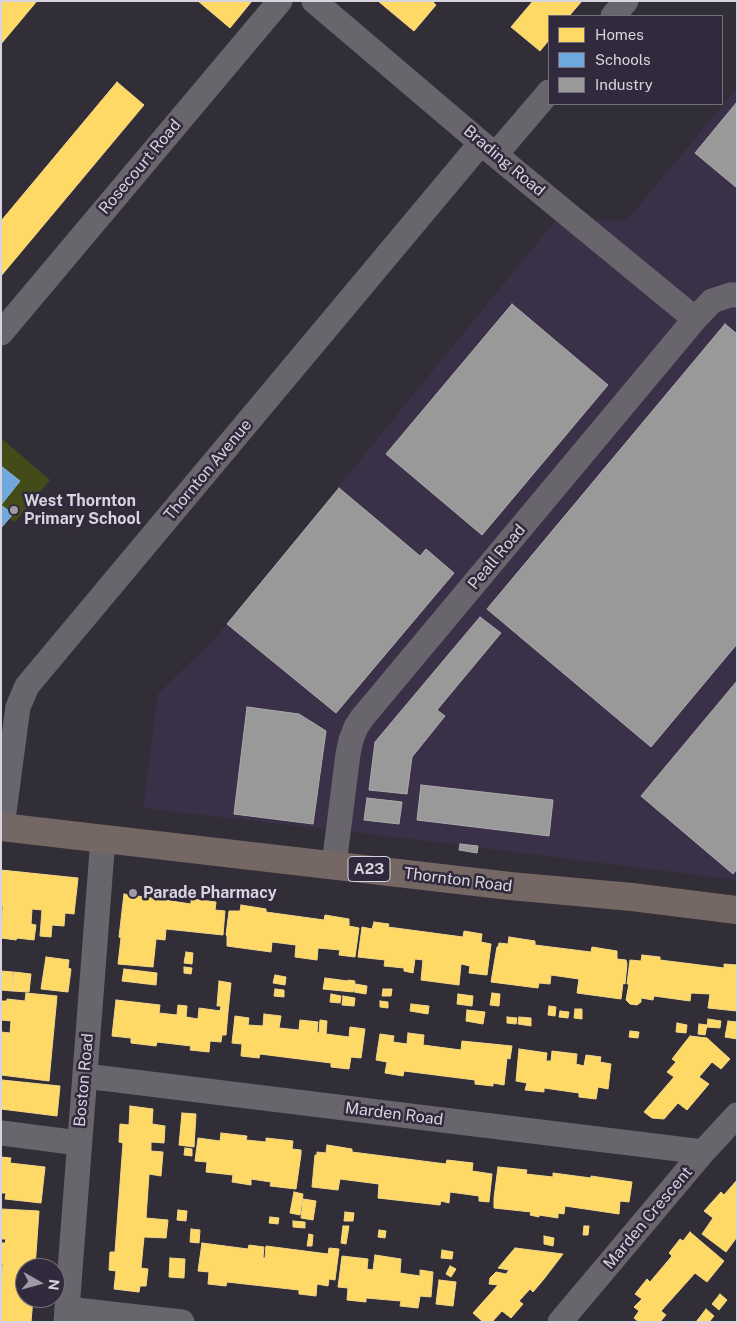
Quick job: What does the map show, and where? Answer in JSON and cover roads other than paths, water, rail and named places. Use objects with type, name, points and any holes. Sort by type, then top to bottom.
[{"type":"highway","name":"Thornton Road","points":[[2,827],[510,886],[642,898],[737,910]]},
{"type":"street","name":"Rosecourt Road","points":[[1,332],[280,1]]},
{"type":"street","name":"Brading Road","points":[[314,1],[695,320]]},
{"type":"street","points":[[614,15],[626,1]]},
{"type":"street","name":"Thornton Avenue","points":[[2,827],[18,707],[27,686],[489,149],[548,93]]},
{"type":"street","name":"Peall Road","points":[[334,865],[348,754],[359,723],[695,320],[712,301],[730,295],[737,295]]},
{"type":"street","name":"Boston Road","points":[[66,1315],[103,838]]},
{"type":"street","name":"Marden Road","points":[[85,1076],[703,1152]]},
{"type":"street","name":"Marden Crescent","points":[[560,1322],[703,1152],[737,1115]]},
{"type":"street","points":[[1,1133],[79,1143]]},
{"type":"street","points":[[66,1315],[182,1322]]},
{"type":"place","name":"West Thornton Primary School","points":[[14,510]]},
{"type":"place","name":"Parade Pharmacy","points":[[133,893]]}]
